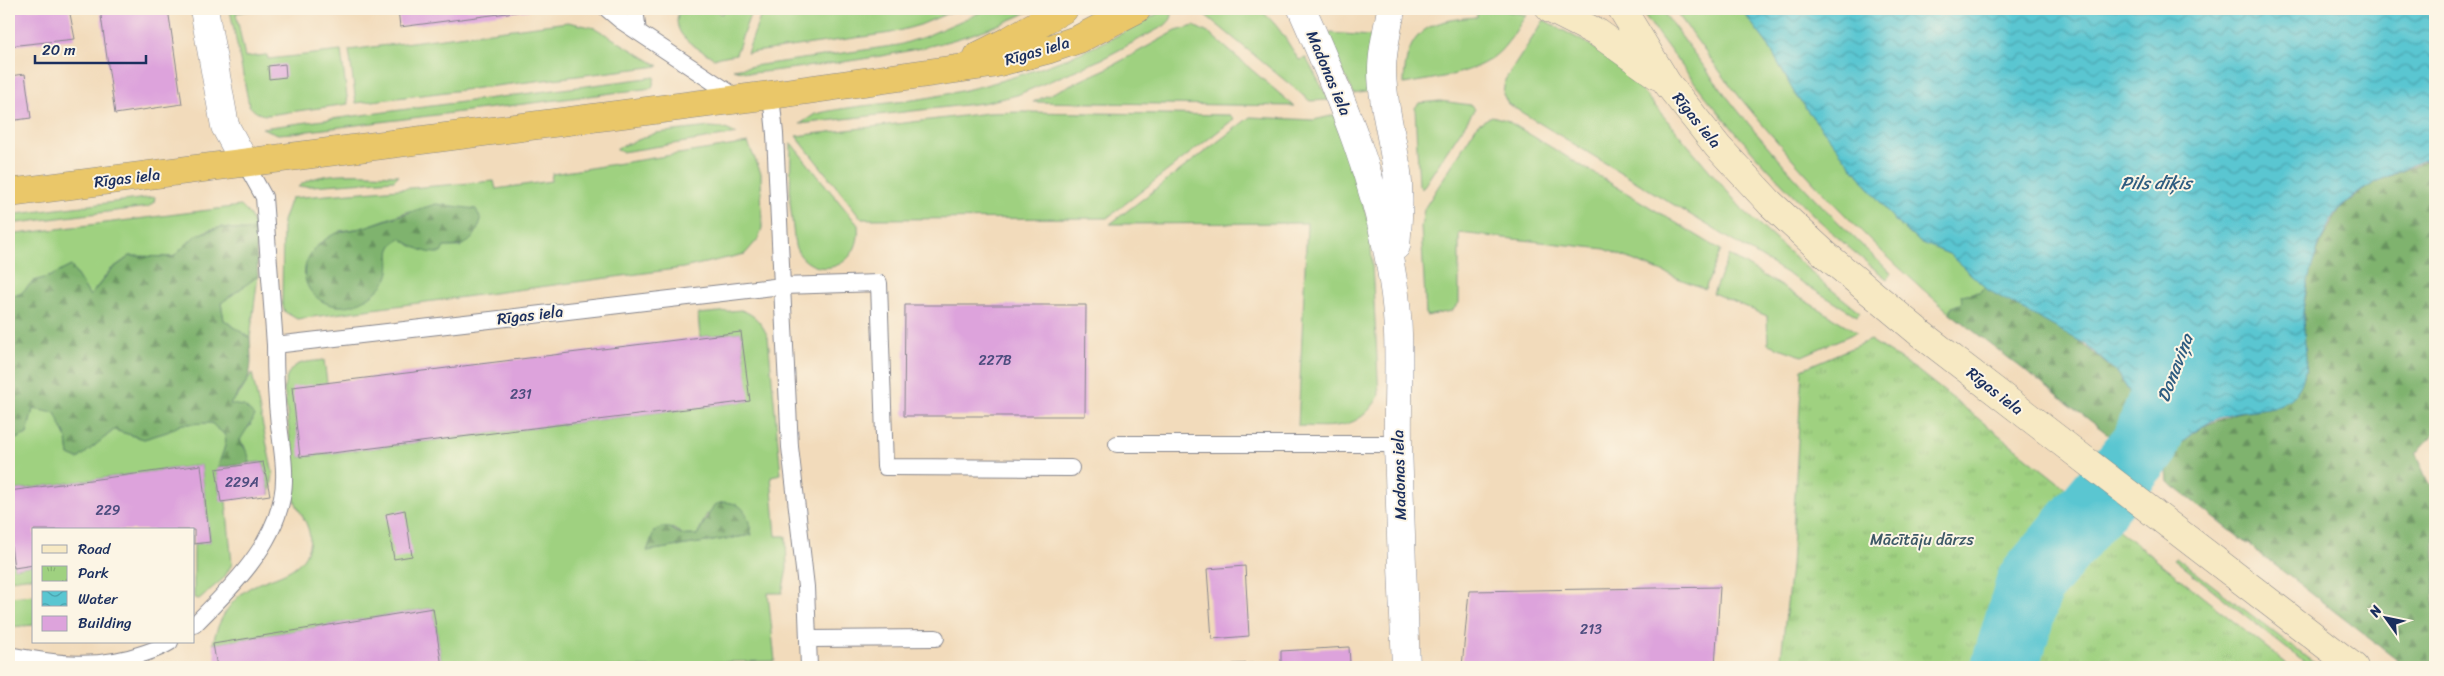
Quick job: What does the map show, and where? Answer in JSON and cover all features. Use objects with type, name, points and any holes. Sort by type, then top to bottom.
[{"type":"highway","name":"Rīgas iela","points":[[931,71],[979,56],[1064,9]]},
{"type":"highway","name":"Rīgas iela","points":[[9,193],[771,96],[931,71],[992,64],[1047,50],[1079,38],[1137,9]]},
{"type":"main road","name":"Rīgas iela","points":[[1550,9],[1605,37],[1667,83]]},
{"type":"main road","name":"Rīgas iela","points":[[1622,9],[1642,38],[1667,83],[1718,147],[1770,203],[1826,255],[1921,334],[2354,667]]},
{"type":"street","points":[[204,9],[225,126],[245,163]]},
{"type":"street","name":"Madonas iela","points":[[1302,9],[1344,104],[1366,168],[1379,212],[1394,282]]},
{"type":"street","name":"Madonas iela","points":[[1391,9],[1388,34],[1382,53],[1382,71],[1384,96],[1397,174],[1398,217],[1394,282],[1397,326],[1398,444],[1406,667]]},
{"type":"lane","points":[[607,9],[638,32],[740,99]]},
{"type":"lane","points":[[635,9],[638,32]]},
{"type":"lane","points":[[771,96],[776,144],[790,447],[806,587],[809,667]]},
{"type":"lane","points":[[195,624],[231,588],[256,555],[278,514],[283,496],[284,470],[275,383],[275,345],[264,197],[245,163]]},
{"type":"lane","name":"Rīgas iela","points":[[275,345],[782,286],[879,283],[884,467],[1070,468]]},
{"type":"lane","points":[[1117,444],[1398,444]]},
{"type":"lane","points":[[808,639],[936,638]]},
{"type":"lane","points":[[9,655],[46,662],[114,665],[165,644]]},
{"type":"green space","points":[[258,9],[236,13],[245,57],[267,55],[268,59],[341,51],[348,104],[268,115],[260,114],[253,110],[249,105],[230,10]]},
{"type":"green space","points":[[680,9],[717,9],[721,14],[728,9],[752,9],[736,54],[714,58],[692,45],[681,33],[677,18]]},
{"type":"green space","points":[[763,9],[958,9],[920,25],[891,33],[747,53]]},
{"type":"green space","points":[[988,9],[1034,9],[1003,23],[971,34],[939,44],[906,51],[772,71],[752,73],[733,69],[899,45],[924,37]]},
{"type":"green space","points":[[1165,9],[1171,9],[1172,17],[1164,26],[1102,59],[1017,95],[982,103],[800,124],[815,114],[932,97],[962,91],[1023,74],[1052,64],[1110,39]]},
{"type":"green space","points":[[1198,9],[1258,9],[1276,26],[1299,60],[1306,58],[1329,100],[1310,101]]},
{"type":"green space","points":[[1640,9],[1661,9],[1756,133],[1799,182],[1891,273],[1887,279],[1851,250],[1785,187],[1695,83]]},
{"type":"green space","points":[[1674,9],[1741,9],[1769,46],[1796,96],[1896,222],[1918,241],[1949,254],[1985,287],[1979,292],[1962,295],[1962,303],[1952,307],[1950,313],[1922,289],[1868,238],[1766,129],[1733,89]]},
{"type":"green space","points":[[1477,10],[1502,10],[1526,15],[1504,47],[1484,63],[1444,77],[1404,84],[1405,66],[1409,51],[1423,31],[1445,21],[1477,17]]},
{"type":"green space","points":[[1544,20],[1590,45],[1627,73],[1743,210],[1823,283],[1860,312],[1857,316],[1508,104],[1503,94],[1505,80]]},
{"type":"green space","points":[[568,22],[595,28],[659,66],[356,103],[349,50]]},
{"type":"green space","points":[[1194,26],[1210,34],[1294,106],[1033,102],[1108,68],[1176,31]]},
{"type":"green space","points":[[1331,33],[1370,36],[1372,39],[1368,65],[1371,91],[1354,94],[1329,44],[1327,36]]},
{"type":"green space","points":[[655,77],[652,88],[292,133],[278,134],[262,128]]},
{"type":"green space","points":[[1440,101],[1471,105],[1475,109],[1422,189],[1419,185],[1415,108],[1419,103]]},
{"type":"green space","points":[[988,113],[1230,115],[1234,119],[1107,218],[862,219],[796,136]]},
{"type":"green space","points":[[1335,115],[1370,227],[1379,396],[1363,416],[1354,421],[1323,427],[1298,426],[1307,223],[1110,224],[1250,117],[1314,120]]},
{"type":"green space","points":[[1492,116],[1506,120],[1721,250],[1705,289],[1605,249],[1459,233],[1459,303],[1452,311],[1426,316],[1421,227],[1424,209],[1478,124]]},
{"type":"green space","points":[[710,127],[723,128],[737,134],[622,152],[617,150],[617,148],[656,133]]},
{"type":"green space","points":[[748,143],[761,173],[762,228],[758,239],[745,254],[683,268],[297,319],[285,312],[282,304],[283,221],[291,198],[494,181],[496,189],[551,181],[552,174]],"holes":[[[409,211],[461,247],[411,246],[400,237],[390,248],[389,271],[339,231],[362,228]]]},
{"type":"green space","points":[[791,143],[858,225],[857,240],[852,252],[844,261],[834,266],[812,265],[802,258],[795,246],[790,202]]},
{"type":"green space","points":[[2435,157],[2435,432],[2416,454],[2429,485],[2435,493],[2435,667],[2406,667],[2168,482],[2166,460],[2171,451],[2202,427],[2235,413],[2279,406],[2304,378],[2303,311],[2310,269],[2324,236],[2341,207],[2373,183]]},
{"type":"green space","points":[[332,175],[399,175],[394,180],[298,187],[307,181]]},
{"type":"green space","points":[[155,197],[154,202],[148,207],[9,224],[9,215]]},
{"type":"green space","points":[[436,204],[476,209],[481,220],[476,234],[464,244],[444,247],[441,253],[419,249],[400,238],[390,250],[390,265],[385,282],[369,297],[353,305],[337,306],[324,302],[313,294],[306,283],[305,270],[310,256],[322,242],[338,233],[364,227]]},
{"type":"green space","points":[[241,206],[250,215],[255,228],[243,230],[216,228],[209,230],[196,237],[174,257],[130,256],[110,270],[90,296],[71,266],[51,276],[34,281],[20,294],[9,296],[9,235]]},
{"type":"green space","points":[[221,227],[246,231],[255,228],[258,276],[221,303],[224,320],[250,338],[251,367],[249,374],[243,387],[230,404],[244,406],[255,416],[240,440],[248,454],[250,463],[218,468],[226,437],[212,423],[182,424],[167,432],[144,439],[114,430],[78,459],[69,455],[67,439],[55,413],[33,409],[27,434],[9,442],[9,296],[20,294],[34,281],[51,276],[71,266],[90,296],[111,270],[130,256],[173,257],[196,235]]},
{"type":"green space","points":[[1729,255],[1857,332],[1802,356],[1768,344],[1767,316],[1713,293]]},
{"type":"green space","points":[[258,276],[250,338],[224,320],[221,303]]},
{"type":"green space","points":[[1985,287],[2073,336],[2116,372],[2129,391],[2131,403],[2128,430],[2109,435],[1950,313],[1952,307],[1962,303],[1961,295],[1979,292]]},
{"type":"green space","points":[[741,310],[751,314],[758,320],[768,337],[781,474],[771,476],[776,536],[786,536],[787,569],[782,593],[768,593],[775,661],[713,662],[713,667],[442,667],[433,608],[213,644],[222,618],[238,596],[253,586],[291,570],[303,559],[307,552],[310,536],[308,528],[292,492],[292,461],[284,388],[289,373],[297,365],[324,360],[327,383],[300,457],[749,401],[741,332],[700,337],[698,314]],"holes":[[[707,514],[752,535],[647,551],[672,528],[684,535],[697,535]]]},
{"type":"green space","name":"Mācītāju dārzs","points":[[1870,340],[1917,370],[2291,667],[1780,667],[1791,567],[1802,369]]},
{"type":"green space","points":[[252,373],[273,474],[270,495],[263,462],[250,463],[244,445],[240,441],[242,434],[251,425],[230,404],[241,392]]},
{"type":"green space","points":[[33,409],[55,412],[67,439],[69,455],[78,459],[114,430],[144,439],[167,432],[182,424],[212,423],[226,437],[224,450],[216,469],[221,501],[226,501],[232,564],[224,578],[199,599],[195,598],[195,544],[210,542],[201,465],[9,491],[9,442],[27,434]]},
{"type":"green space","points":[[723,502],[737,505],[745,511],[752,535],[647,551],[654,531],[659,528],[667,527],[684,535],[697,535],[714,505]]},
{"type":"green space","points":[[9,530],[14,568],[32,565],[32,577],[9,580]]},
{"type":"green space","points":[[2176,557],[2319,667],[2310,667],[2174,559]]},
{"type":"green space","points":[[32,595],[32,625],[9,627],[9,597]]},
{"type":"water","name":"Pils dīķis","points":[[1741,9],[2435,9],[2435,157],[2417,163],[2370,186],[2349,200],[2334,216],[2315,256],[2307,286],[2303,312],[2306,352],[2305,372],[2298,390],[2292,397],[2278,405],[2237,412],[2207,424],[2179,444],[2166,460],[2126,431],[2128,430],[2131,403],[2129,391],[2116,372],[2085,344],[1988,290],[1949,254],[1918,241],[1896,222],[1796,96],[1769,46]]},
{"type":"building","points":[[9,9],[69,9],[75,39],[9,46]]},
{"type":"building","points":[[100,9],[168,9],[182,104],[115,114]]},
{"type":"building","points":[[398,9],[530,9],[530,10],[400,27]]},
{"type":"building","points":[[285,64],[286,77],[269,79],[268,66]]},
{"type":"building","points":[[25,74],[31,118],[9,121],[9,76]]},
{"type":"building","points":[[905,305],[1086,305],[1085,416],[904,416]]},
{"type":"building","points":[[741,332],[750,401],[300,457],[292,387]]},
{"type":"building","points":[[263,462],[270,495],[221,502],[216,469]]},
{"type":"building","points":[[201,465],[210,542],[195,544],[195,528],[32,528],[32,565],[14,568],[9,530],[9,491]]},
{"type":"building","points":[[405,510],[412,556],[394,559],[386,514]]},
{"type":"building","points":[[1245,566],[1249,636],[1212,639],[1207,569]]},
{"type":"building","points":[[1720,587],[1715,667],[1462,667],[1469,591]]},
{"type":"building","points":[[433,608],[442,667],[217,667],[213,644]]},
{"type":"building","points":[[1349,647],[1350,663],[1360,662],[1361,667],[1281,667],[1281,651]]},
{"type":"building","points":[[1259,663],[1259,667],[1233,667],[1233,664]]},
{"type":"waterway","name":"Donaviņa","points":[[2005,667],[2030,583],[2145,445],[2178,359]]}]
